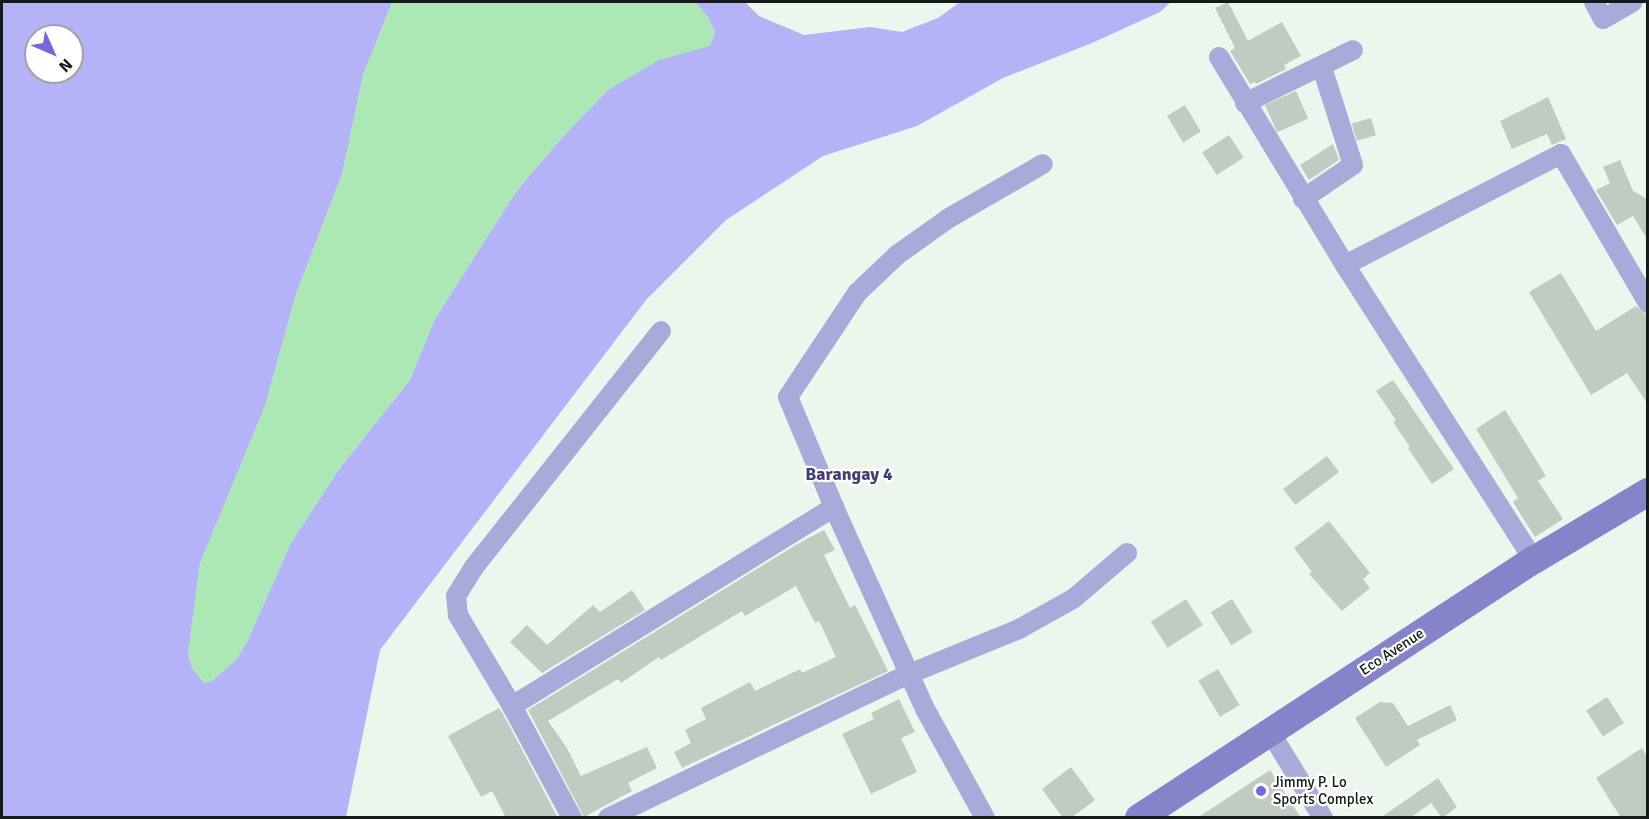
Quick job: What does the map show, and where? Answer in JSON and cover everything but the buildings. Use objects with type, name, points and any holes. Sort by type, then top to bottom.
[{"type":"main road","name":"Eco Avenue","points":[[1139,818],[1534,560],[1647,492]]},
{"type":"street","points":[[1594,2],[1603,19],[1633,2]]},
{"type":"street","points":[[1245,103],[1353,50]]},
{"type":"street","points":[[1219,57],[1303,199],[1534,560]]},
{"type":"street","points":[[1303,199],[1353,165],[1322,67]]},
{"type":"street","points":[[1345,266],[1561,154],[1647,303]]},
{"type":"street","points":[[985,818],[909,674],[834,507],[788,397],[857,293],[897,255],[949,218],[1043,164]]},
{"type":"street","points":[[572,818],[512,705],[458,615],[456,596],[474,567],[661,331]]},
{"type":"street","points":[[512,705],[834,507]]},
{"type":"street","points":[[608,818],[909,674],[1019,629],[1066,603],[1127,553]]},
{"type":"street","points":[[1270,732],[1323,818]]},
{"type":"green space","points":[[392,2],[695,2],[708,17],[715,32],[710,47],[608,90],[558,142],[516,192],[435,319],[410,380],[340,468],[291,543],[247,642],[236,660],[212,681],[203,683],[192,668],[188,654],[200,563],[265,406],[296,294],[342,174],[363,75]]},
{"type":"water","points":[[2,2],[392,2],[363,75],[342,174],[296,294],[265,406],[200,563],[188,654],[192,668],[204,683],[212,681],[236,660],[247,642],[291,543],[340,468],[410,380],[435,319],[516,192],[558,142],[608,90],[659,60],[710,46],[715,32],[708,17],[695,2],[745,2],[759,16],[804,35],[870,27],[902,32],[938,18],[960,2],[1171,2],[1160,12],[1092,43],[1003,78],[917,126],[823,156],[726,220],[646,300],[380,650],[346,817],[2,818]]},
{"type":"place","name":"Jimmy P. Lo Sports Complex","points":[[1261,791]]},
{"type":"district","name":"Barangay 4","points":[[849,474]]}]
